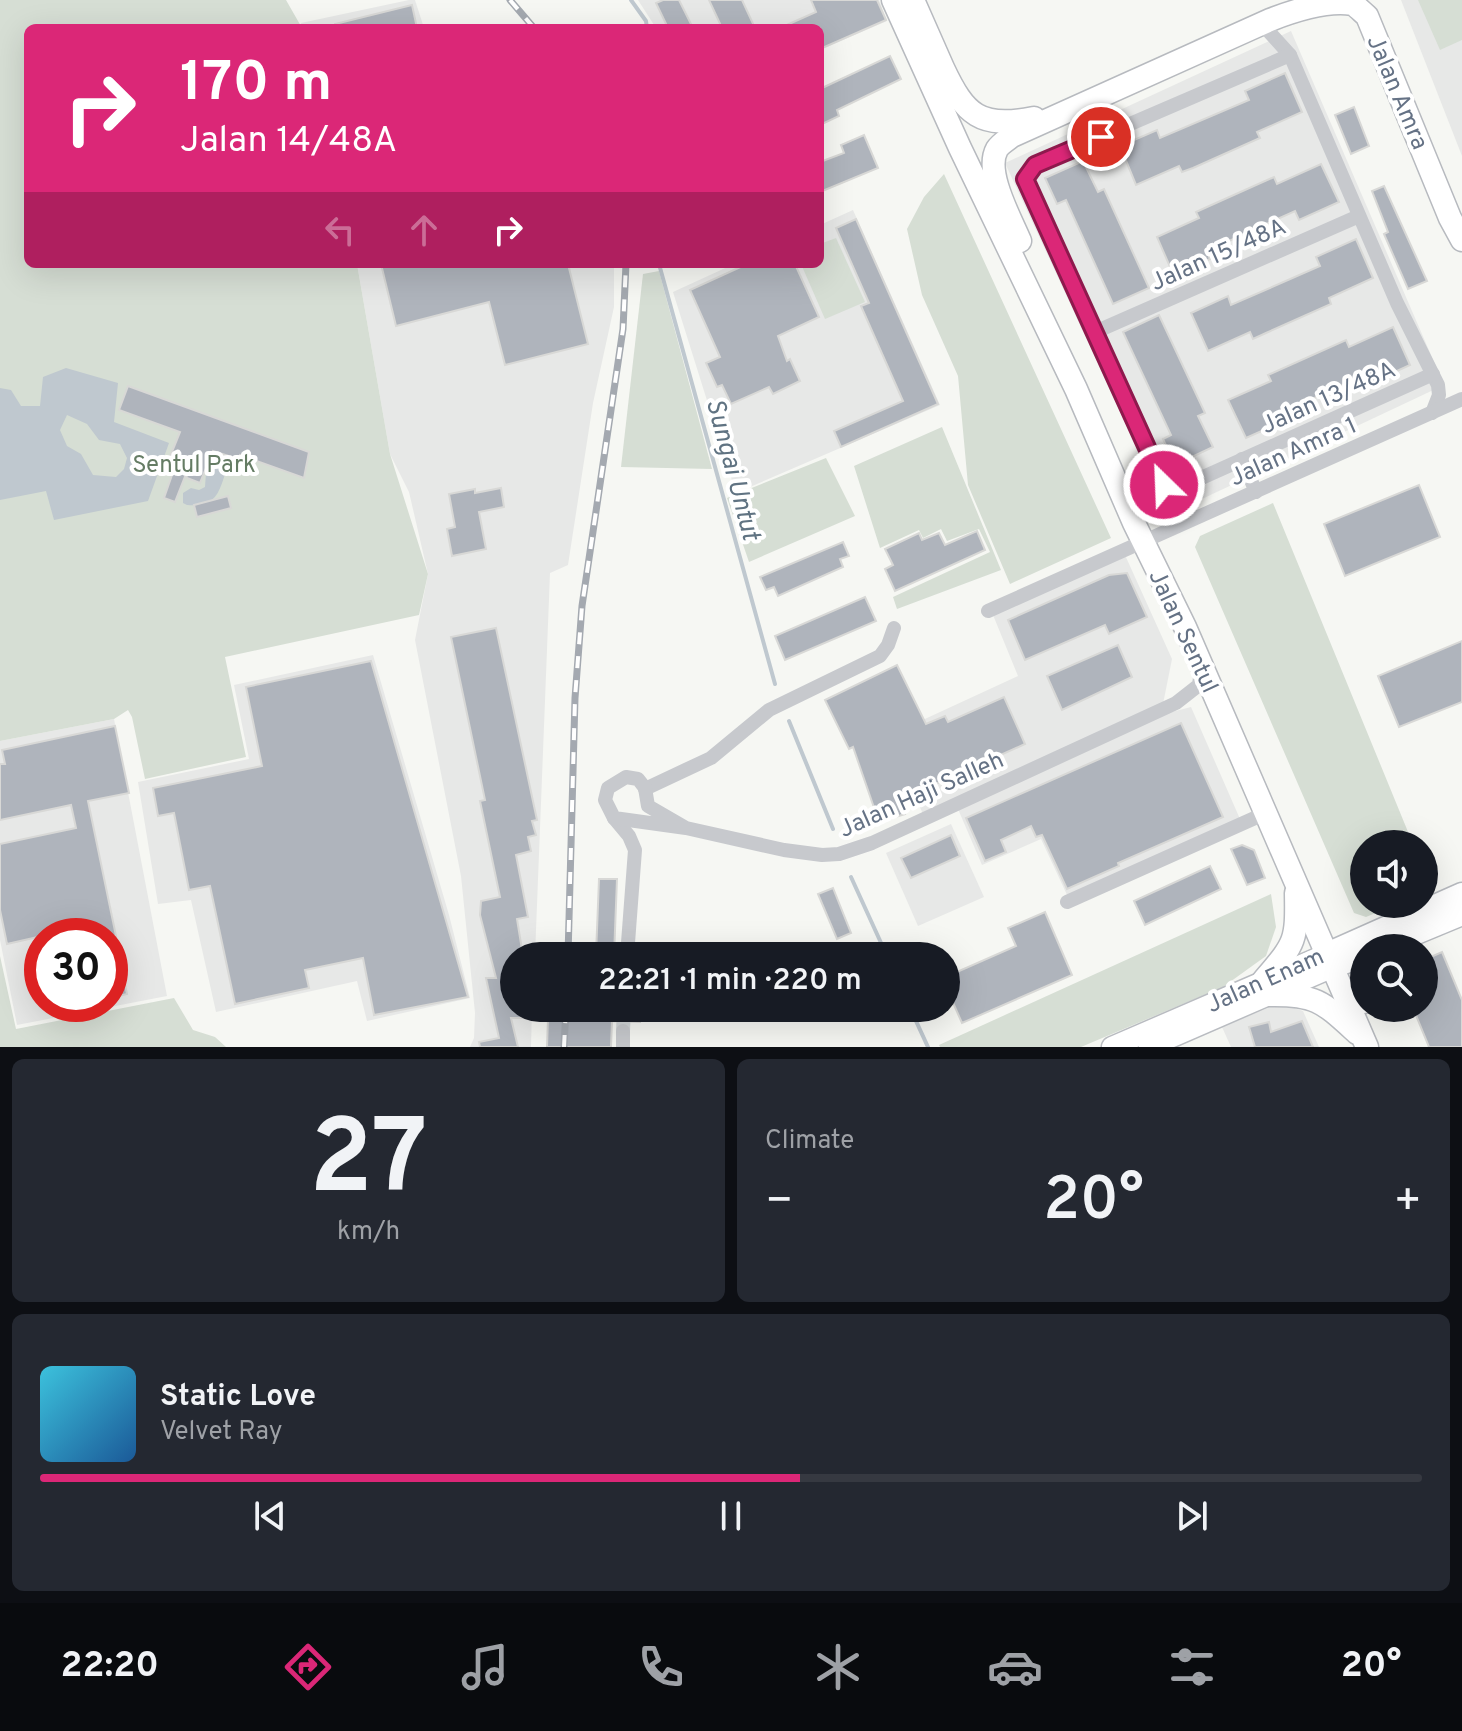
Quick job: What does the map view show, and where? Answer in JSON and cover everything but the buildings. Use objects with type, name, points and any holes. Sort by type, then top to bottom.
[{"type":"main road","name":"Jalan Sentul","points":[[893,0],[1076,389],[1142,542],[1202,665],[1330,960],[1371,1044]]},
{"type":"main road","points":[[913,0],[957,96],[973,114],[999,123],[1074,107]]},
{"type":"main road","name":"Jalan Amra","points":[[1074,107],[1312,5],[1333,0],[1352,4],[1367,16],[1450,218],[1462,240]]},
{"type":"main road","points":[[1026,285],[1028,260],[995,180],[993,162],[998,148],[1012,136],[1074,107]]},
{"type":"main road","points":[[1296,883],[1295,938],[1266,988],[1319,1000],[1371,1044]]},
{"type":"main road","name":"Jalan Enam","points":[[1112,1047],[1266,988],[1330,960],[1462,894]]},
{"type":"main road","points":[[1414,934],[1462,914]]},
{"type":"main road","name":"Jalan Enam","points":[[1330,960],[1350,957]]},
{"type":"main road","name":"Jalan Enam","points":[[1149,1047],[1266,988]]},
{"type":"main road","points":[[1369,1022],[1371,1044]]},
{"type":"street","points":[[1262,24],[1290,55],[1397,303],[1438,385],[1439,395],[1432,413]]},
{"type":"street","points":[[1095,332],[1025,179],[1035,165],[1290,55]]},
{"type":"street","points":[[1101,137],[1094,117],[1095,106],[1104,94]]},
{"type":"street","name":"Jalan 15/48A","points":[[1095,332],[1359,216]]},
{"type":"street","name":"Jalan 13/48A","points":[[1095,332],[1164,485],[1179,488],[1433,374]]},
{"type":"street","name":"Jalan Amra 1","points":[[988,611],[1462,399]]},
{"type":"street","points":[[1242,459],[1256,492]]},
{"type":"street","points":[[628,942],[635,850],[605,800],[608,788],[626,777],[638,779],[644,786],[711,758],[769,710],[880,656],[894,628]]},
{"type":"street","name":"Jalan Haji Salleh","points":[[614,818],[686,828],[784,850],[822,855],[853,851],[1176,703],[1199,685],[1202,665]]},
{"type":"street","name":"Jalan Haji Salleh","points":[[1163,708],[1205,701],[1220,706]]},
{"type":"street","name":"Jalan Haji Salleh","points":[[644,786],[648,806],[686,828]]},
{"type":"street","points":[[1067,902],[1266,813]]},
{"type":"street","points":[[623,1031],[623,1047]]},
{"type":"shaded area","points":[[415,0],[423,24],[301,24]]},
{"type":"shaded area","points":[[638,0],[879,0],[887,21],[824,48],[824,24],[653,24]]},
{"type":"shaded area","points":[[1401,0],[1462,0],[1462,156]]},
{"type":"shaded area","points":[[1291,31],[1444,385],[1168,515],[1005,163]]},
{"type":"shaded area","points":[[853,210],[940,405],[736,493],[673,292],[725,268],[824,268],[824,223]]},
{"type":"shaded area","points":[[358,268],[614,268],[614,307],[593,403],[568,565],[550,573],[536,942],[500,942],[500,1022],[532,1022],[531,1047],[470,1047],[474,1038],[475,1013],[461,876],[415,640],[428,574],[409,492],[390,454]]},
{"type":"shaded area","points":[[66,368],[118,383],[114,422],[169,443],[148,501],[54,520],[46,491],[0,500],[0,388],[11,390],[21,406],[40,406],[43,377]],"holes":[[[67,415],[87,424],[99,440],[120,444],[127,458],[124,469],[116,477],[93,475],[81,454],[67,446],[60,430]]]},
{"type":"shaded area","points":[[209,466],[221,468],[225,474],[217,494],[203,504],[183,503],[183,493],[191,488],[199,490],[205,487]]},
{"type":"shaded area","points":[[1125,555],[1172,659],[1163,704],[923,814],[888,736],[1018,676],[993,615]]},
{"type":"shaded area","points":[[373,655],[470,998],[367,1021],[357,981],[216,1012],[191,900],[158,904],[138,782],[249,759],[234,685]]},
{"type":"shaded area","points":[[1191,707],[1240,819],[1068,897],[1041,839],[982,865],[958,809],[1164,714]]},
{"type":"shaded area","points":[[114,719],[167,996],[128,1004],[128,918],[24,918],[24,1022],[33,1022],[17,1025],[0,940],[0,741]]},
{"type":"shaded area","points":[[951,824],[984,897],[918,926],[886,853]]},
{"type":"shaded area","points":[[1280,1003],[1303,1011],[1319,1047],[1231,1047],[1222,1027]]},
{"type":"green space","name":"Sentul Park","points":[[0,0],[286,0],[300,24],[24,24],[24,268],[358,268],[390,454],[428,574],[419,615],[225,657],[246,757],[145,779],[128,710],[114,719],[0,741]]},
{"type":"green space","points":[[1418,0],[1462,0],[1462,40],[1440,50]]},
{"type":"green space","points":[[944,174],[1111,538],[1010,584],[968,485],[958,376],[922,295],[907,229],[924,197]]},
{"type":"green space","points":[[836,238],[865,302],[825,319],[803,268],[824,268],[824,242]]},
{"type":"green space","points":[[659,271],[712,469],[621,467],[643,274]]},
{"type":"green space","points":[[942,427],[1001,570],[897,609],[893,597],[990,552],[979,529],[947,541],[941,529],[923,538],[919,530],[880,548],[854,466]]},
{"type":"green space","points":[[826,458],[855,516],[749,562],[727,498]]},
{"type":"green space","points":[[1273,503],[1407,830],[1350,830],[1350,904],[1195,547],[1200,536]]},
{"type":"green space","points":[[1271,894],[1276,927],[1266,956],[1223,987],[1081,1047],[939,1045]]},
{"type":"green space","points":[[0,956],[16,1029],[52,1022],[128,1022],[128,1007],[174,998],[193,1030],[215,1037],[226,1047],[0,1047]]},
{"type":"waterway","name":"Sungai Untut","points":[[631,0],[646,24]]},
{"type":"waterway","name":"Sungai Untut","points":[[660,268],[775,684]]},
{"type":"waterway","name":"Sungai Untut","points":[[789,721],[833,829]]},
{"type":"waterway","name":"Sungai Untut","points":[[851,877],[881,942]]},
{"type":"waterway","name":"Sungai Untut","points":[[916,1022],[928,1047]]},
{"type":"tunnel","points":[[623,1022],[623,1031]]},
{"type":"railway","points":[[510,0],[531,24]]},
{"type":"railway","points":[[568,942],[575,698],[582,606],[623,329],[626,268]]},
{"type":"railway","points":[[564,1047],[565,1022]]},
{"type":"route","points":[[1101,137],[1035,165],[1025,179],[1164,485]]}]
